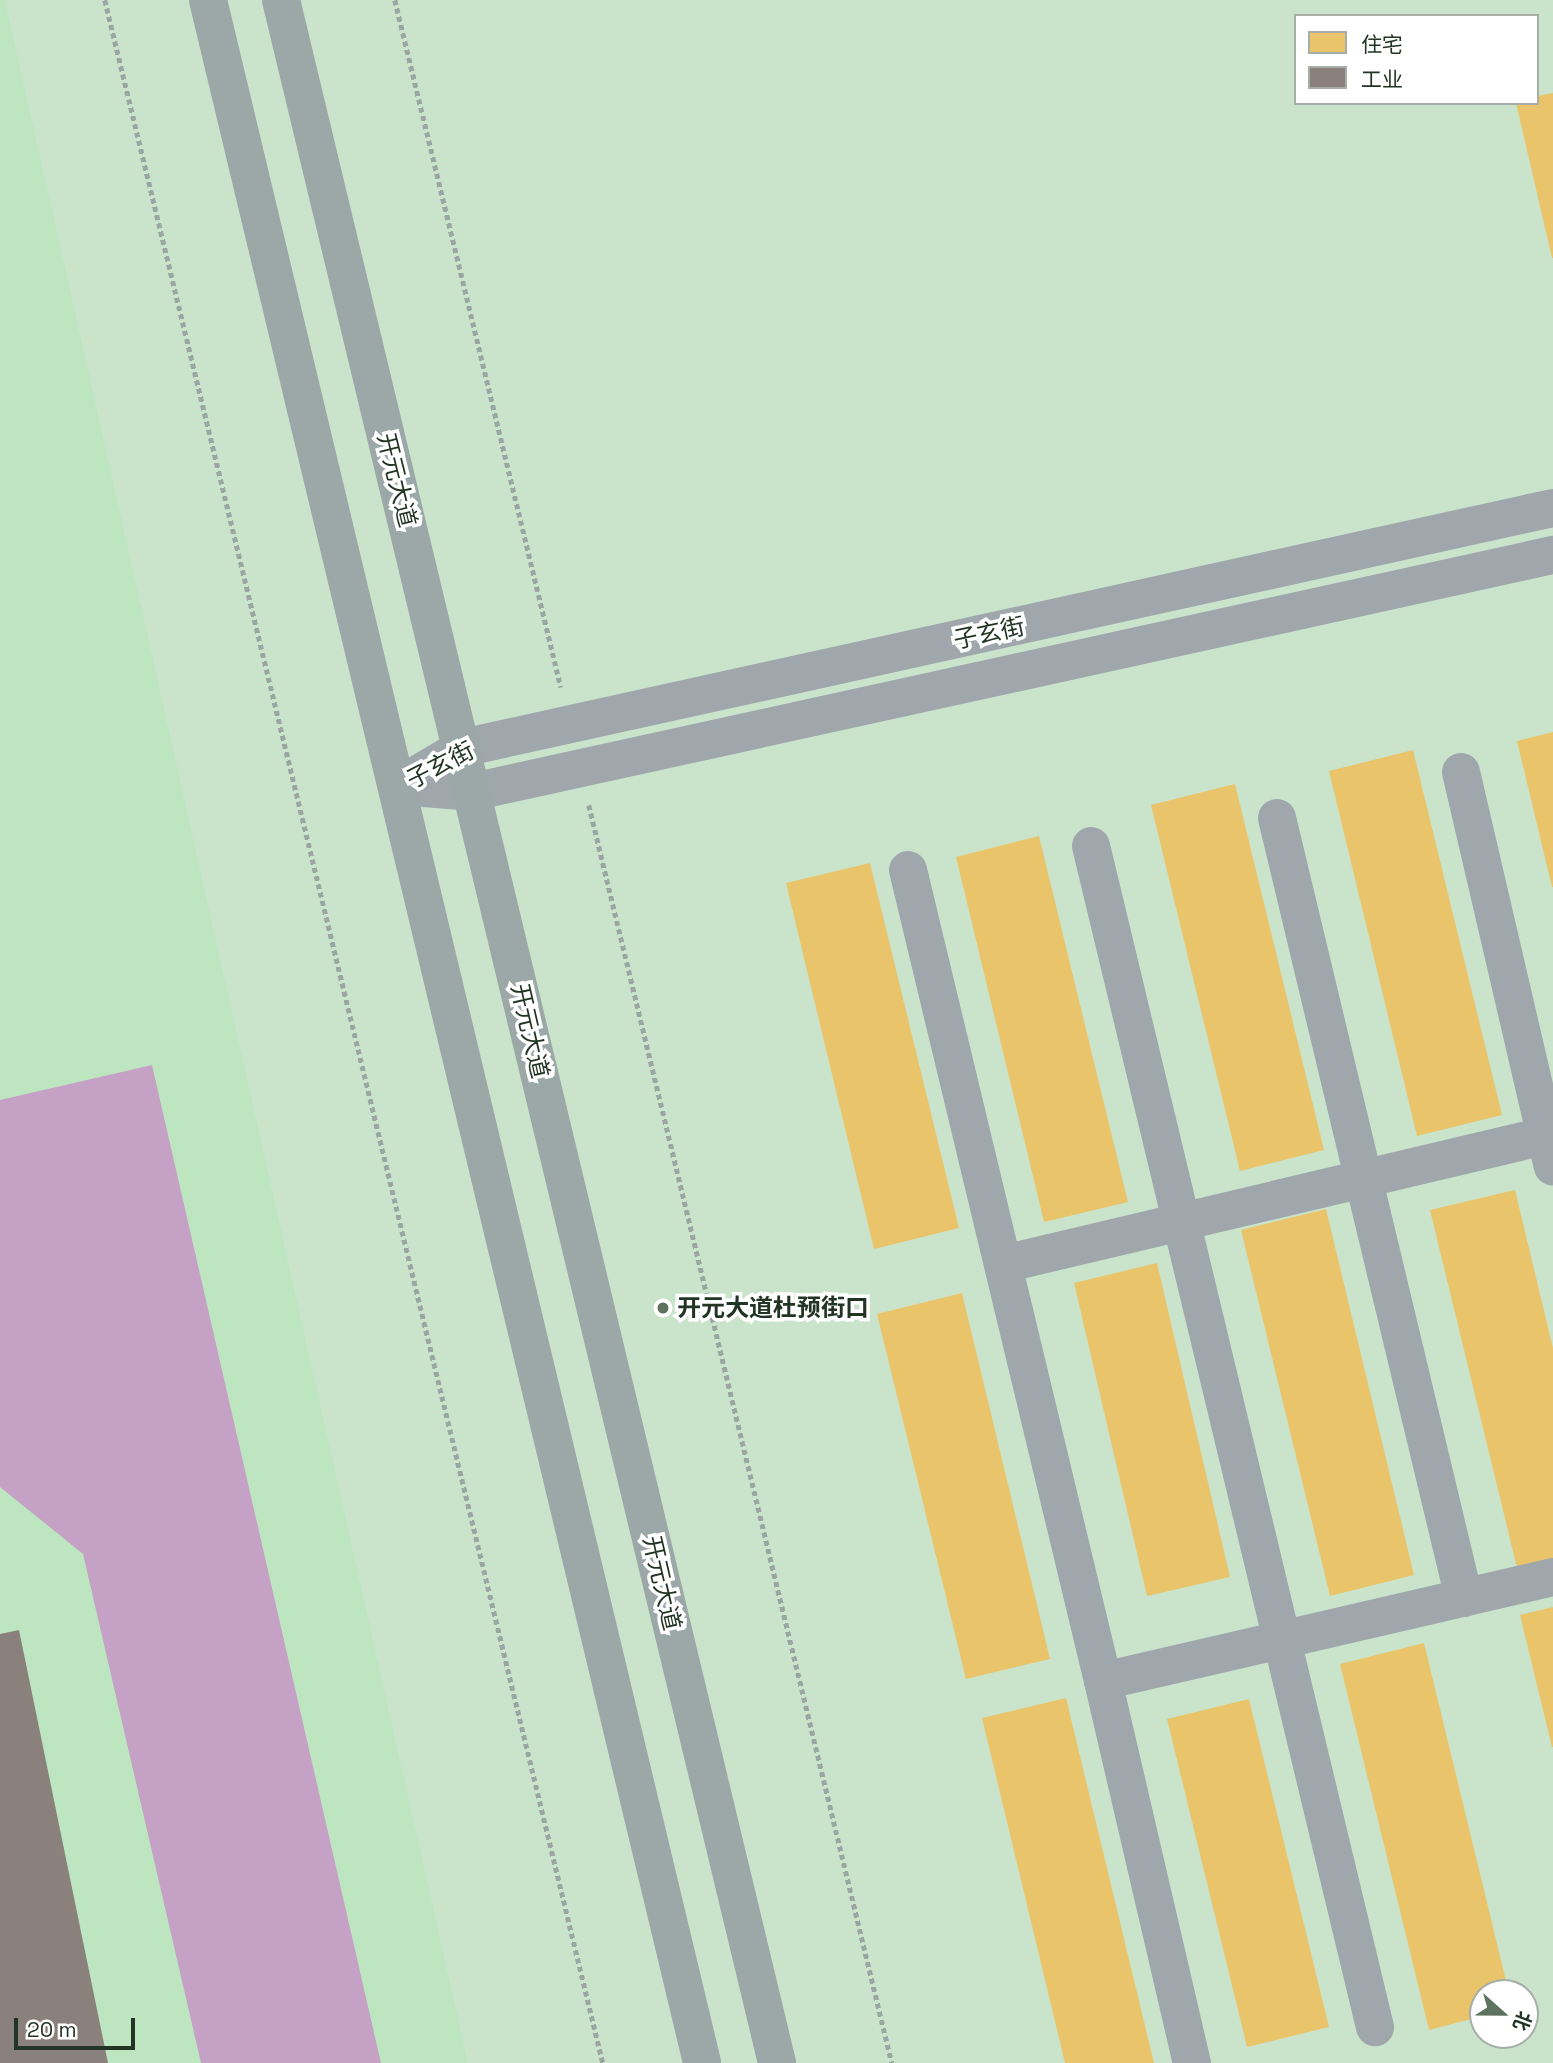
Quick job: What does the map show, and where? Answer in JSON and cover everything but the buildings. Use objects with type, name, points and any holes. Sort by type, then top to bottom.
[{"type":"main road","points":[[208,0],[702,2063]]},
{"type":"main road","name":"开元大道","points":[[281,0],[777,2063]]},
{"type":"street","name":"子玄街","points":[[398,786],[462,748],[1553,508]]},
{"type":"street","name":"子玄街","points":[[398,786],[472,792],[1553,555]]},
{"type":"street","points":[[1003,1264],[1364,1180],[1551,1145],[1461,772]]},
{"type":"street","points":[[1277,818],[1464,1598]]},
{"type":"street","points":[[1091,846],[1375,2027]]},
{"type":"street","points":[[908,870],[1192,2063]]},
{"type":"street","points":[[1103,1681],[1553,1577]]},
{"type":"path","points":[[105,0],[603,2063]]},
{"type":"path","points":[[395,0],[570,725]]},
{"type":"path","points":[[581,768],[892,2063]]},
{"type":"shaded area","points":[[0,0],[5,0],[468,2063],[0,2063]]},
{"type":"shaded area","points":[[152,1065],[381,2063],[201,2063],[83,1554],[0,1487],[0,1100]]},
{"type":"place","name":"开元大道杜预街口","points":[[663,1308]]}]
